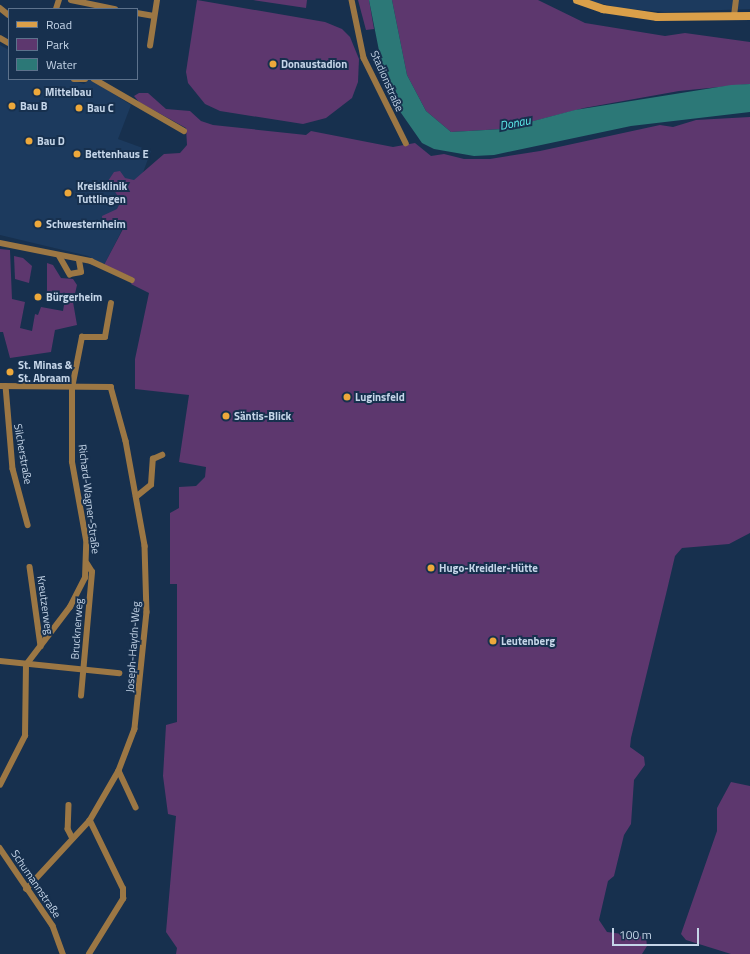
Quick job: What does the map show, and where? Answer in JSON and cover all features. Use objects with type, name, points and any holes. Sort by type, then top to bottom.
[{"type":"street","points":[[71,0],[110,8]]},
{"type":"street","points":[[150,46],[157,0]]},
{"type":"street","name":"Stadionstraße","points":[[352,0],[364,58],[406,143]]},
{"type":"street","points":[[577,0],[634,15],[750,16]]},
{"type":"street","points":[[734,16],[736,0]]},
{"type":"street","points":[[0,8],[8,14]]},
{"type":"street","points":[[138,13],[154,16]]},
{"type":"street","points":[[96,80],[184,131]]},
{"type":"street","points":[[0,243],[79,261],[91,261],[132,280]]},
{"type":"street","points":[[60,257],[67,270],[75,275],[82,268],[79,261]]},
{"type":"street","name":"Richard-Wagner-Straße","points":[[26,665],[78,593],[87,564],[72,462],[72,388],[82,337],[105,337],[111,304]]},
{"type":"street","points":[[3,386],[72,388]]},
{"type":"street","name":"Silcherstraße","points":[[3,386],[13,469],[28,524]]},
{"type":"street","name":"Joseph-Haydn-Weg","points":[[27,889],[72,837],[90,821],[119,771],[135,729],[147,612],[145,546],[136,497],[111,387],[72,388]]},
{"type":"street","points":[[136,497],[151,485],[153,459],[162,455]]},
{"type":"street","name":"Brucknerweg","points":[[81,696],[92,572],[87,564]]},
{"type":"street","name":"Kreutzerweg","points":[[30,566],[41,646]]},
{"type":"street","points":[[0,661],[26,665],[119,673]]},
{"type":"street","points":[[0,785],[25,736],[26,665]]},
{"type":"street","points":[[119,771],[136,807]]},
{"type":"street","points":[[69,805],[68,829],[72,837]]},
{"type":"street","points":[[89,954],[123,899],[123,889],[90,821]]},
{"type":"street","name":"Schumannstraße","points":[[0,848],[53,926],[63,954]]},
{"type":"shaded area","points":[[586,0],[750,0],[750,9],[665,12],[620,8]]},
{"type":"shaded area","name":"Kreisklinik Tuttlingen","points":[[0,45],[8,49],[8,80],[70,80],[84,84],[89,80],[92,80],[131,105],[118,139],[151,151],[120,234],[104,265],[88,256],[0,235]]},
{"type":"green space","name":"Donaustadion","points":[[197,0],[325,22],[342,29],[350,37],[359,59],[358,82],[352,98],[326,118],[303,124],[220,111],[205,104],[188,83],[186,72]]},
{"type":"green space","points":[[253,0],[307,0],[306,8]]},
{"type":"green space","points":[[358,0],[369,0],[374,29],[366,30]]},
{"type":"green space","points":[[392,0],[538,0],[585,23],[665,36],[685,33],[750,42],[750,84],[679,91],[584,108],[503,129],[451,132],[426,111],[407,75]]},
{"type":"green space","points":[[139,93],[148,93],[166,109],[190,111],[201,121],[213,125],[306,135],[311,131],[393,147],[415,143],[431,156],[444,154],[464,159],[490,159],[540,151],[660,125],[673,127],[696,120],[750,117],[750,533],[729,544],[682,548],[675,556],[631,738],[630,747],[644,757],[645,765],[634,780],[631,824],[624,835],[614,876],[608,881],[599,920],[607,932],[646,937],[647,946],[642,954],[176,954],[177,948],[166,932],[176,816],[168,814],[163,776],[166,725],[177,722],[177,584],[170,584],[170,513],[179,508],[179,487],[196,486],[205,477],[206,467],[179,462],[189,395],[135,389],[135,359],[149,293],[131,284],[134,278],[104,265],[123,229],[103,230],[102,216],[117,209],[121,201],[108,181],[114,172],[120,171],[125,178],[134,180],[164,154],[180,153],[187,145],[186,128],[139,102],[134,96]]},
{"type":"green space","points":[[0,249],[10,250],[12,299],[25,302],[20,328],[32,331],[35,314],[38,315],[41,307],[63,311],[65,299],[47,295],[47,263],[53,265],[61,278],[73,279],[77,285],[73,302],[77,325],[55,330],[51,352],[10,358],[3,332],[0,332]]},
{"type":"green space","points":[[14,256],[23,258],[32,266],[29,283],[15,279]]},
{"type":"green space","points":[[731,782],[750,786],[750,954],[731,954],[686,940],[681,934],[717,831],[717,808]]},
{"type":"water","points":[[369,0],[392,0],[407,75],[426,111],[451,132],[503,129],[575,110],[731,85],[750,84],[750,112],[631,126],[494,155],[474,156],[434,149],[422,143],[399,110],[383,71]]},
{"type":"place","name":"Donaustadion","points":[[273,64]]},
{"type":"place","name":"Mittelbau","points":[[37,92]]},
{"type":"place","name":"Bau B","points":[[12,106]]},
{"type":"place","name":"Bau C","points":[[79,108]]},
{"type":"place","name":"Bau D","points":[[29,141]]},
{"type":"place","name":"Bettenhaus E","points":[[77,154]]},
{"type":"place","name":"Kreisklinik Tuttlingen","points":[[68,193]]},
{"type":"place","name":"Schwesternheim","points":[[38,224]]},
{"type":"place","name":"Bürgerheim","points":[[38,297]]},
{"type":"place","name":"St. Minas & St. Abraam","points":[[10,372]]},
{"type":"place","name":"Luginsfeld","points":[[347,397]]},
{"type":"place","name":"Säntis-Blick","points":[[226,416]]},
{"type":"place","name":"Hugo-Kreidler-Hütte","points":[[431,568]]},
{"type":"place","name":"Leutenberg","points":[[493,641]]},
{"type":"water label","name":"Donau","points":[[515,123]]}]
